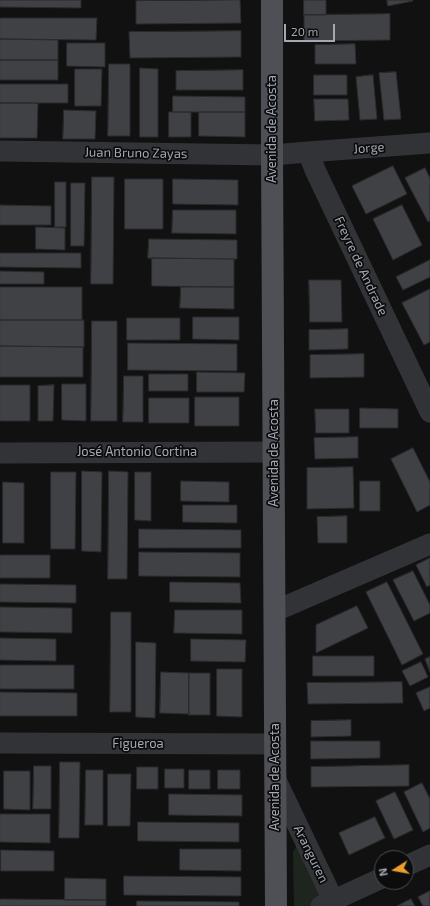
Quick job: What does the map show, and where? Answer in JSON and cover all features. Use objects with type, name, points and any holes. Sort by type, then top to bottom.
[{"type":"main road","name":"Avenida de Acosta","points":[[272,0],[276,906]]},
{"type":"street","name":"Jorge","points":[[308,152],[430,143]]},
{"type":"street","name":"Juan Bruno Zayas","points":[[0,151],[272,155]]},
{"type":"street","points":[[272,155],[308,152]]},
{"type":"street","name":"Freyre de Andrade","points":[[308,152],[319,180],[430,412]]},
{"type":"street","name":"José Antonio Cortina","points":[[0,452],[274,452]]},
{"type":"street","points":[[274,611],[430,544]]},
{"type":"street","name":"Figueroa","points":[[0,743],[275,744]]},
{"type":"street","name":"Aranguren","points":[[276,780],[330,904]]},
{"type":"street","points":[[414,862],[430,855]]},
{"type":"street","points":[[330,904],[374,882]]},
{"type":"shaded area","points":[[299,846],[331,906],[294,906],[293,852],[296,847]]},
{"type":"building","points":[[0,0],[81,0],[81,8],[0,7]]},
{"type":"building","points":[[240,0],[241,23],[136,24],[136,1]]},
{"type":"building","points":[[304,0],[326,0],[326,15],[304,15]]},
{"type":"building","points":[[387,0],[412,0],[413,1],[388,6]]},
{"type":"building","points":[[390,14],[390,40],[304,41],[304,15]]},
{"type":"building","points":[[0,18],[97,18],[96,40],[0,39]]},
{"type":"building","points":[[241,31],[241,57],[130,58],[129,32]]},
{"type":"building","points":[[0,39],[58,40],[58,60],[0,60]]},
{"type":"building","points":[[67,43],[105,43],[105,67],[67,66]]},
{"type":"building","points":[[355,44],[356,64],[315,64],[315,45]]},
{"type":"building","points":[[0,60],[58,60],[58,80],[0,80]]},
{"type":"building","points":[[109,64],[130,64],[130,136],[108,136]]},
{"type":"building","points":[[140,68],[158,69],[158,137],[140,137]]},
{"type":"building","points":[[75,69],[102,69],[101,106],[75,106]]},
{"type":"building","points":[[243,70],[243,90],[176,90],[176,71]]},
{"type":"building","points":[[396,72],[401,119],[384,120],[379,73]]},
{"type":"building","points":[[314,75],[347,75],[347,95],[314,95]]},
{"type":"building","points":[[373,75],[377,119],[360,120],[356,77]]},
{"type":"building","points":[[0,84],[68,84],[68,103],[0,103]]},
{"type":"building","points":[[173,96],[245,97],[245,112],[173,112]]},
{"type":"building","points":[[314,99],[348,99],[349,120],[315,121]]},
{"type":"building","points":[[0,103],[38,103],[37,138],[0,138]]},
{"type":"building","points":[[64,110],[96,111],[95,139],[63,139]]},
{"type":"building","points":[[169,112],[191,112],[191,137],[169,137]]},
{"type":"building","points":[[199,112],[245,112],[245,137],[199,136]]},
{"type":"building","points":[[393,166],[407,194],[366,214],[352,186]]},
{"type":"building","points":[[425,168],[430,178],[430,221],[428,222],[405,178]]},
{"type":"building","points":[[92,177],[114,177],[113,284],[91,284]]},
{"type":"building","points":[[125,179],[163,179],[163,229],[125,229]]},
{"type":"building","points":[[173,179],[238,180],[238,205],[173,204]]},
{"type":"building","points":[[55,182],[66,182],[66,227],[55,227]]},
{"type":"building","points":[[71,183],[85,183],[84,246],[71,246]]},
{"type":"building","points":[[0,205],[51,206],[51,225],[0,225]]},
{"type":"building","points":[[402,205],[422,245],[393,260],[373,219]]},
{"type":"building","points":[[173,210],[236,210],[236,234],[172,233]]},
{"type":"building","points":[[36,227],[65,228],[65,250],[36,249]]},
{"type":"building","points":[[149,239],[237,240],[237,259],[148,258]]},
{"type":"building","points":[[0,253],[81,253],[81,268],[0,267]]},
{"type":"building","points":[[152,258],[234,259],[234,287],[152,286]]},
{"type":"building","points":[[430,260],[430,277],[403,290],[396,277]]},
{"type":"building","points":[[0,271],[44,272],[44,284],[0,284]]},
{"type":"building","points":[[309,280],[341,280],[342,322],[310,322]]},
{"type":"building","points":[[0,287],[82,287],[82,320],[0,320]]},
{"type":"building","points":[[181,287],[234,287],[234,309],[180,308]]},
{"type":"building","points":[[430,289],[430,342],[424,345],[402,303]]},
{"type":"building","points":[[193,317],[239,317],[239,340],[193,339]]},
{"type":"building","points":[[127,318],[180,318],[180,340],[127,340]]},
{"type":"building","points":[[0,320],[84,320],[84,347],[0,346]]},
{"type":"building","points":[[92,321],[117,321],[117,421],[91,421]]},
{"type":"building","points":[[348,329],[348,349],[309,350],[309,330]]},
{"type":"building","points":[[128,343],[237,344],[237,371],[128,370]]},
{"type":"building","points":[[0,346],[83,347],[83,377],[0,377]]},
{"type":"building","points":[[364,354],[364,377],[310,378],[310,355]]},
{"type":"building","points":[[197,372],[245,373],[244,392],[197,392]]},
{"type":"building","points":[[149,374],[188,374],[188,391],[149,391]]},
{"type":"building","points":[[124,376],[143,376],[143,422],[123,422]]},
{"type":"building","points":[[62,384],[86,384],[86,421],[62,420]]},
{"type":"building","points":[[0,385],[30,385],[30,421],[0,421]]},
{"type":"building","points":[[54,385],[53,421],[38,421],[38,386]]},
{"type":"building","points":[[195,397],[239,397],[239,426],[195,426]]},
{"type":"building","points":[[149,398],[189,398],[189,423],[149,423]]},
{"type":"building","points":[[360,408],[398,409],[398,428],[360,428]]},
{"type":"building","points":[[315,409],[349,409],[349,433],[316,433]]},
{"type":"building","points":[[358,437],[358,458],[315,459],[314,438]]},
{"type":"building","points":[[413,448],[430,482],[430,505],[417,512],[391,459]]},
{"type":"building","points":[[353,467],[354,508],[307,509],[307,468]]},
{"type":"building","points":[[82,471],[102,472],[101,552],[82,551]]},
{"type":"building","points":[[109,471],[128,472],[127,579],[108,579]]},
{"type":"building","points":[[51,472],[76,472],[75,549],[51,549]]},
{"type":"building","points":[[135,472],[151,472],[151,521],[135,520]]},
{"type":"building","points":[[181,481],[229,482],[229,502],[181,501]]},
{"type":"building","points":[[360,481],[380,481],[380,511],[360,511]]},
{"type":"building","points":[[3,482],[24,483],[24,543],[3,543]]},
{"type":"building","points":[[183,505],[237,505],[237,523],[183,522]]},
{"type":"building","points":[[347,516],[347,543],[318,543],[317,517]]},
{"type":"building","points":[[139,529],[241,530],[241,548],[139,548]]},
{"type":"building","points":[[139,552],[240,553],[240,577],[139,576]]},
{"type":"building","points":[[0,555],[50,555],[50,578],[0,578]]},
{"type":"building","points":[[430,558],[430,585],[427,587],[416,565]]},
{"type":"building","points":[[413,571],[430,605],[430,613],[414,621],[393,580]]},
{"type":"building","points":[[170,582],[240,583],[241,603],[170,602]]},
{"type":"building","points":[[387,582],[423,654],[402,665],[366,592]]},
{"type":"building","points":[[0,584],[76,585],[76,603],[0,602]]},
{"type":"building","points":[[357,606],[368,628],[316,653],[316,625]]},
{"type":"building","points":[[0,607],[72,608],[72,633],[0,632]]},
{"type":"building","points":[[175,610],[242,610],[242,634],[174,633]]},
{"type":"building","points":[[111,612],[131,612],[131,712],[110,712]]},
{"type":"building","points":[[0,638],[56,639],[56,661],[0,660]]},
{"type":"building","points":[[191,639],[246,640],[245,662],[191,661]]},
{"type":"building","points":[[136,642],[156,643],[155,718],[136,717]]},
{"type":"building","points":[[313,656],[374,656],[374,676],[313,676]]},
{"type":"building","points":[[430,657],[430,672],[425,659]]},
{"type":"building","points":[[421,662],[428,677],[410,686],[402,671]]},
{"type":"building","points":[[0,665],[74,665],[74,689],[0,689]]},
{"type":"building","points":[[217,669],[242,669],[242,717],[217,716]]},
{"type":"building","points":[[161,672],[189,673],[189,714],[160,713]]},
{"type":"building","points":[[189,673],[210,673],[210,715],[189,715]]},
{"type":"building","points":[[402,682],[403,703],[308,704],[307,683]]},
{"type":"building","points":[[430,687],[430,708],[424,711],[416,693]]},
{"type":"building","points":[[0,692],[77,693],[77,716],[0,716]]},
{"type":"building","points":[[351,720],[351,736],[311,737],[311,721]]},
{"type":"building","points":[[311,741],[380,741],[380,758],[311,759]]},
{"type":"building","points":[[60,762],[80,762],[79,838],[59,838]]},
{"type":"building","points":[[409,765],[409,786],[311,787],[311,767]]},
{"type":"building","points":[[34,766],[51,766],[51,809],[33,809]]},
{"type":"building","points":[[137,767],[158,767],[158,789],[137,789]]},
{"type":"building","points":[[165,769],[184,769],[184,788],[165,788]]},
{"type":"building","points":[[86,770],[103,770],[103,825],[85,825]]},
{"type":"building","points":[[189,770],[210,770],[210,789],[189,789]]},
{"type":"building","points":[[218,770],[240,770],[240,789],[218,789]]},
{"type":"building","points":[[4,771],[30,771],[30,810],[4,809]]},
{"type":"building","points":[[108,774],[131,774],[130,826],[108,826]]},
{"type":"building","points":[[422,783],[430,799],[430,828],[423,832],[404,792]]},
{"type":"building","points":[[395,792],[413,830],[394,839],[376,801]]},
{"type":"building","points":[[169,794],[242,795],[242,816],[169,815]]},
{"type":"building","points":[[0,814],[50,814],[50,843],[0,842]]},
{"type":"building","points":[[375,817],[385,838],[349,855],[339,833]]},
{"type":"building","points":[[138,822],[239,823],[239,842],[138,841]]},
{"type":"building","points":[[180,849],[241,849],[241,871],[180,870]]},
{"type":"building","points":[[1,850],[54,851],[54,871],[1,871]]},
{"type":"building","points":[[124,876],[241,877],[241,896],[124,895]]},
{"type":"building","points":[[65,878],[106,879],[106,900],[65,900]]},
{"type":"building","points":[[430,891],[430,906],[423,906],[418,897]]},
{"type":"building","points":[[0,899],[106,900],[106,906],[0,906]]},
{"type":"building","points":[[411,899],[415,906],[397,906]]},
{"type":"building","points":[[137,901],[239,902],[239,906],[137,906]]}]
